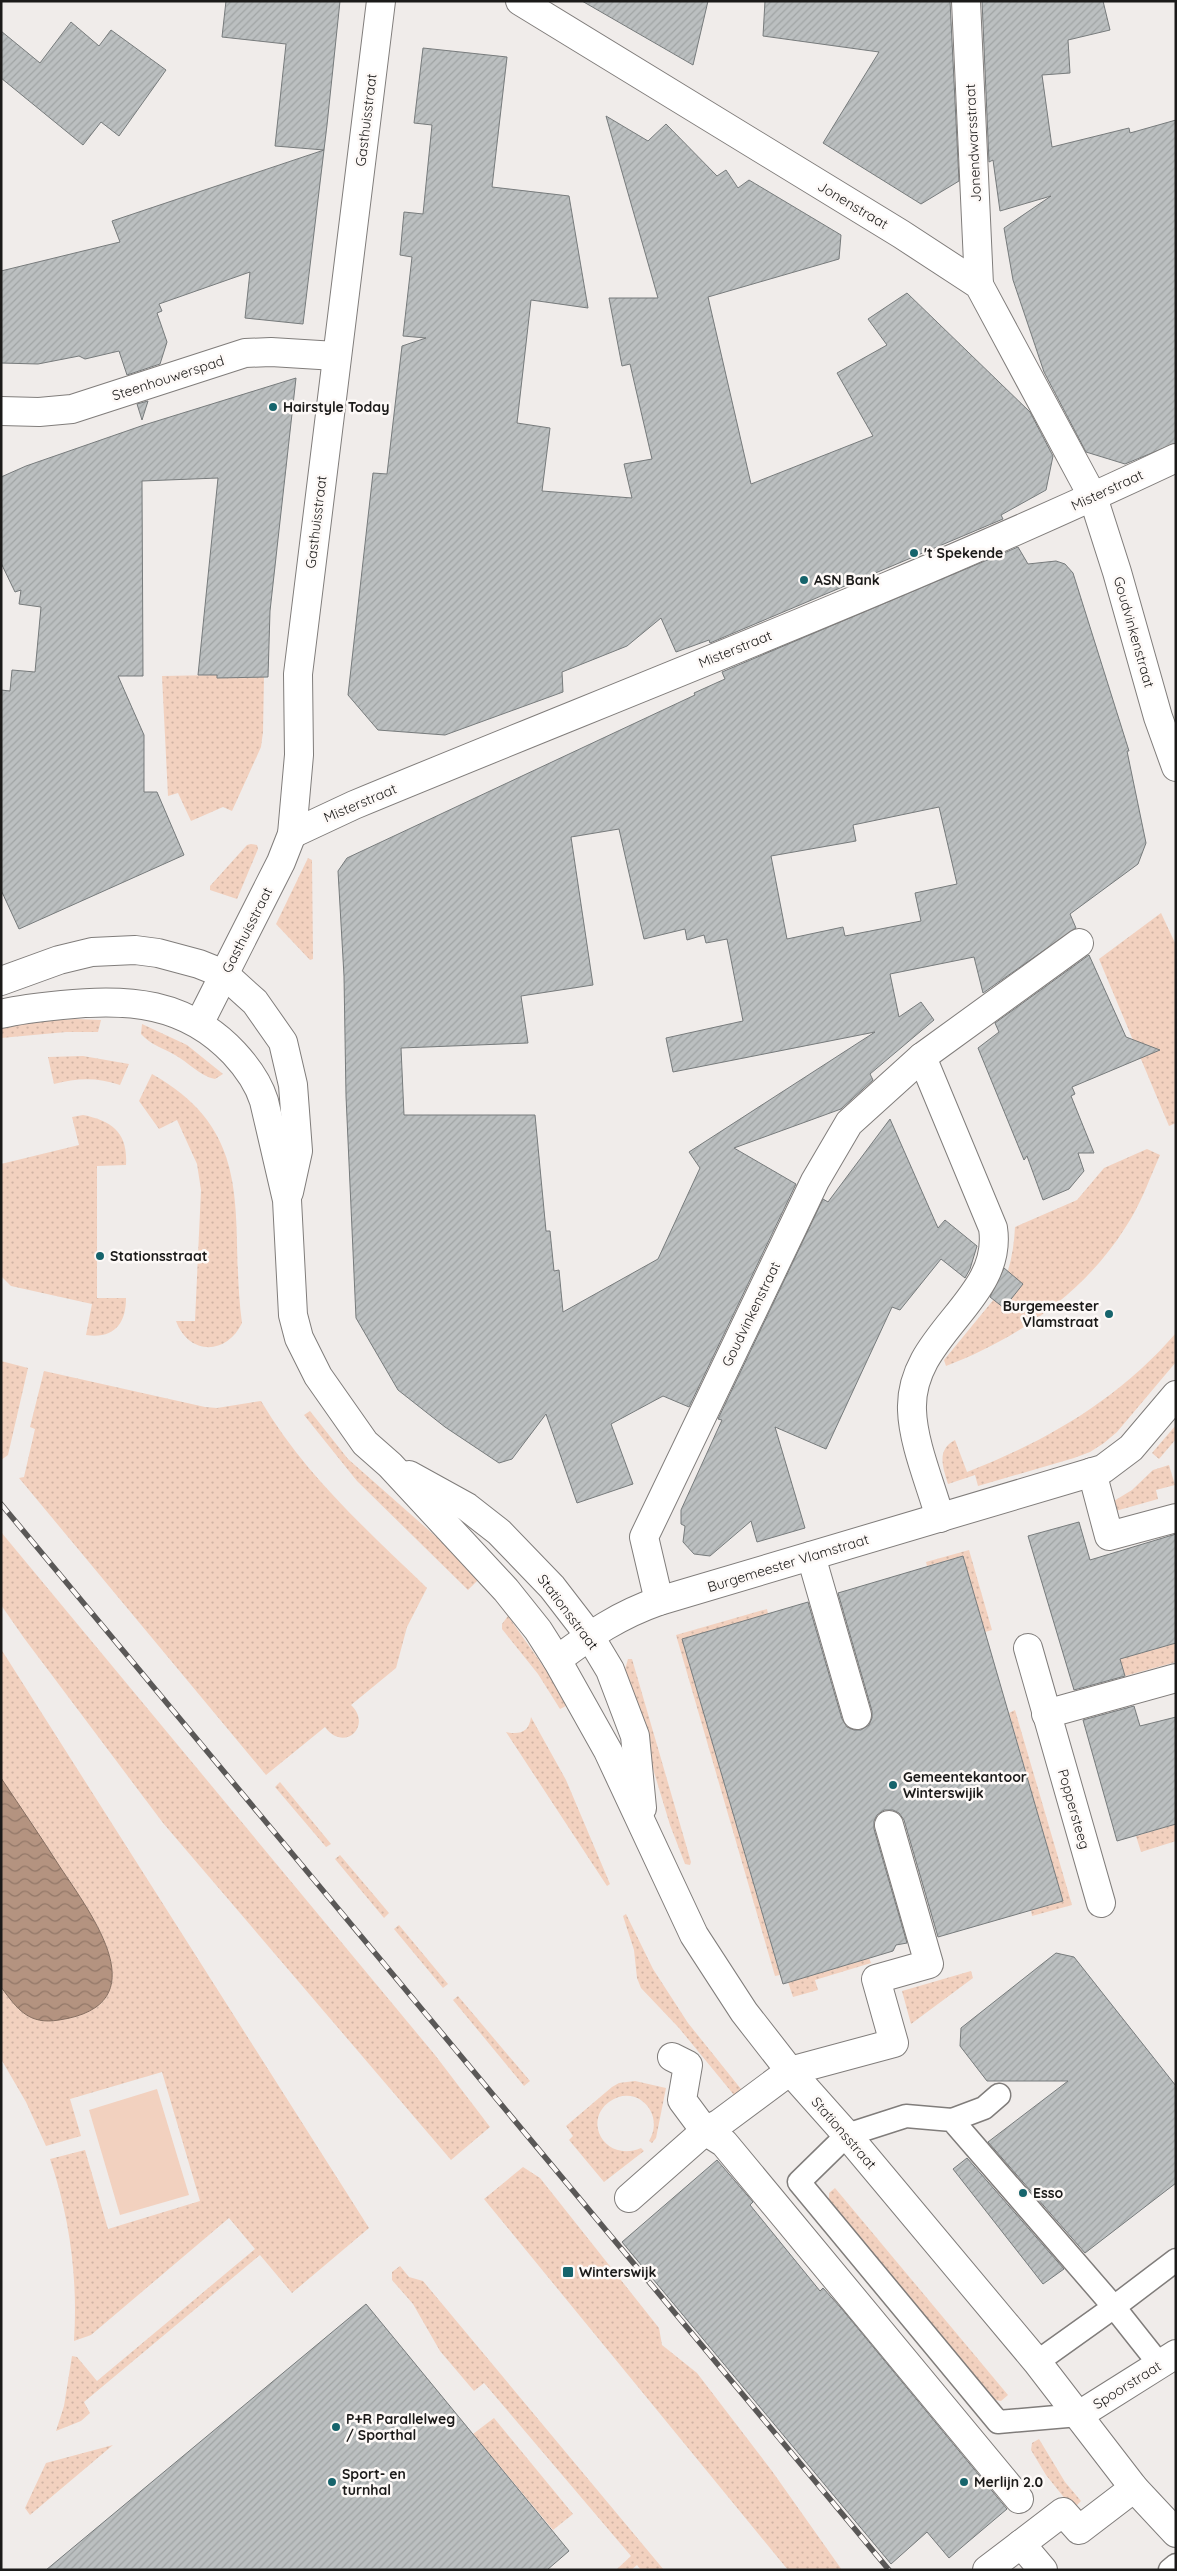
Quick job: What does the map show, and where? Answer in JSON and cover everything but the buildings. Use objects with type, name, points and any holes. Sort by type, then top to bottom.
[{"type":"street","name":"Gasthuisstraat","points":[[199,1024],[281,862],[292,834],[299,755],[298,674],[381,1]]},
{"type":"street","name":"Jonenstraat","points":[[520,1],[901,234],[979,285],[1093,498]]},
{"type":"street","name":"Jonendwarsstraat","points":[[966,1],[979,285]]},
{"type":"street","name":"Steenhouwerspad","points":[[1,411],[39,412],[72,409],[245,353],[271,352],[336,356]]},
{"type":"street","name":"Misterstraat","points":[[292,834],[354,804],[867,594],[1093,498],[1176,458]]},
{"type":"street","name":"Goudvinkenstraat","points":[[1093,498],[1117,572],[1158,717],[1176,767]]},
{"type":"street","name":"Goudvinkenstraat","points":[[659,1601],[644,1537],[802,1207],[849,1123],[922,1057],[1079,943]]},
{"type":"street","points":[[1,981],[60,960],[92,952],[135,950],[174,957],[224,974]]},
{"type":"street","name":"Stationsstraat","points":[[224,974],[254,1002],[283,1042],[293,1085],[298,1151],[287,1200]]},
{"type":"street","points":[[1,1014],[18,1010],[102,1001],[143,1004],[170,1011],[199,1024]]},
{"type":"street","name":"Stationsstraat","points":[[199,1024],[222,1041],[247,1068],[261,1090],[287,1200],[293,1315],[299,1338],[318,1376],[365,1443],[390,1465],[506,1590],[538,1630],[608,1751],[694,1935],[744,2012],[790,2071],[847,2135],[1037,2362],[1134,2488],[1176,2533]]},
{"type":"street","points":[[922,1057],[993,1228],[995,1243],[986,1277],[933,1344],[916,1379],[912,1411],[915,1434],[940,1518]]},
{"type":"street","name":"Burgemeester Vlamstraat","points":[[557,1660],[589,1636],[623,1615],[659,1601],[1092,1472],[1110,1464],[1131,1448],[1176,1395]]},
{"type":"street","name":"Stationsstraat","points":[[390,1465],[467,1507],[498,1532],[552,1587],[589,1636],[610,1670],[635,1736],[645,1828]]},
{"type":"street","points":[[1092,1472],[1109,1536],[1176,1518]]},
{"type":"street","points":[[811,1556],[857,1715]]},
{"type":"street","name":"Poppersteeg","points":[[1028,1648],[1101,1903]]},
{"type":"street","points":[[1046,1714],[1176,1678]]},
{"type":"street","points":[[629,2198],[705,2131],[720,2123],[790,2071],[894,2043],[876,1979],[929,1964],[889,1825]]},
{"type":"street","points":[[672,2058],[688,2065],[682,2100],[705,2131],[724,2143],[1019,2499]]},
{"type":"street","name":"Spoorstraat","points":[[1079,2415],[1168,2359]]},
{"type":"street","points":[[987,2570],[1063,2512],[1079,2530],[1134,2488]]},
{"type":"street","points":[[1021,2544],[1043,2570]]},
{"type":"lane","points":[[999,2095],[984,2108],[952,2120],[906,2116],[847,2135],[799,2182],[998,2422],[1079,2415]]},
{"type":"lane","points":[[952,2120],[1114,2307],[1168,2359]]},
{"type":"lane","points":[[1037,2362],[1176,2260]]},
{"type":"lane","points":[[1170,2570],[1176,2564]]},
{"type":"shaded area","points":[[217,675],[217,678],[264,677],[261,747],[232,811],[223,807],[191,821],[178,793],[168,796],[162,676]]},
{"type":"shaded area","points":[[247,845],[257,845],[258,849],[237,899],[210,890],[210,886]]},
{"type":"shaded area","points":[[308,858],[312,860],[313,959],[310,960],[276,924]]},
{"type":"shaded area","points":[[1161,913],[1176,945],[1176,1123],[1169,1126],[1099,959]]},
{"type":"shaded area","points":[[77,1019],[101,1020],[98,1032],[66,1032],[1,1038],[1,1025]]},
{"type":"shaded area","points":[[142,1024],[187,1045],[223,1074],[215,1079],[210,1077],[199,1072],[175,1055],[153,1044],[141,1034]]},
{"type":"shaded area","points":[[83,1056],[129,1064],[120,1085],[87,1079],[54,1084],[48,1057]]},
{"type":"shaded area","points":[[152,1074],[187,1098],[210,1124],[225,1153],[233,1183],[242,1323],[235,1334],[218,1346],[208,1347],[190,1341],[176,1321],[195,1321],[201,1190],[197,1164],[177,1120],[159,1129],[139,1101]]},
{"type":"shaded area","points":[[83,1115],[103,1121],[116,1130],[121,1137],[126,1154],[126,1165],[97,1166],[97,1298],[126,1298],[124,1315],[121,1322],[111,1332],[96,1336],[86,1335],[92,1304],[11,1286],[1,1276],[1,1164],[79,1145],[72,1117]]},
{"type":"shaded area","points":[[1147,1149],[1160,1155],[1140,1202],[1125,1228],[1090,1273],[1069,1293],[1023,1328],[972,1355],[946,1366],[944,1360],[999,1293],[1011,1260],[1015,1227],[1077,1200],[1104,1168]]},
{"type":"shaded area","points":[[1176,1333],[1176,1362],[1117,1432],[1104,1443],[1090,1452],[1074,1458],[978,1486],[975,1475],[948,1484],[942,1459],[945,1449],[955,1440],[967,1472],[997,1460],[1053,1432],[1106,1398],[1154,1357]]},
{"type":"shaded area","points":[[1,1361],[28,1368],[8,1455],[1,1460]]},
{"type":"shaded area","points":[[44,1371],[205,1407],[217,1408],[261,1401],[278,1428],[317,1477],[359,1523],[427,1588],[407,1627],[396,1668],[351,1705],[357,1713],[359,1721],[353,1734],[347,1737],[340,1737],[332,1734],[325,1727],[266,1775],[19,1478],[24,1477],[35,1429],[30,1427]]},
{"type":"shaded area","points":[[310,1411],[348,1459],[441,1541],[478,1580],[468,1590],[357,1481],[304,1415]]},
{"type":"shaded area","points":[[1176,1425],[1176,1439],[1159,1459],[1152,1453]]},
{"type":"shaded area","points":[[1169,1465],[1175,1485],[1156,1490],[1158,1499],[1112,1512],[1109,1504],[1132,1490],[1153,1470]]},
{"type":"shaded area","points":[[1,1532],[435,2055],[490,2127],[451,2160],[163,1823],[24,1638],[1,1605]]},
{"type":"shaded area","points":[[969,1550],[992,1630],[985,1632],[963,1556],[927,1566],[926,1562]]},
{"type":"shaded area","points":[[767,1609],[768,1614],[682,1639],[780,1975],[775,1976],[676,1635]]},
{"type":"shaded area","points":[[508,1616],[548,1673],[566,1706],[560,1709],[538,1674],[502,1629],[502,1624]]},
{"type":"shaded area","points":[[1176,1643],[1176,1662],[1125,1676],[1116,1648],[1134,1655]]},
{"type":"shaded area","points":[[1,1649],[369,2228],[292,2293],[260,2255],[84,2402],[90,2413],[81,2421],[56,2431],[64,2406],[72,2356],[77,2357],[97,2381],[255,2249],[229,2218],[91,2335],[74,2341],[75,2295],[71,2249],[63,2204],[50,2159],[85,2150],[108,2229],[200,2201],[162,2072],[70,2099],[81,2136],[46,2146],[26,2102],[1,2059]]},
{"type":"shaded area","points":[[628,1659],[632,1659],[691,1862],[690,1865],[685,1864],[670,1825],[624,1673]]},
{"type":"shaded area","points":[[1015,1710],[1072,1905],[1032,1916],[1031,1910],[1063,1901],[1009,1713]]},
{"type":"shaded area","points":[[531,1717],[566,1780],[610,1884],[607,1886],[506,1732],[520,1733],[526,1729]]},
{"type":"shaded area","points":[[280,1782],[331,1844],[326,1847],[275,1787]]},
{"type":"shaded area","points":[[1176,1824],[1176,1841],[1141,1852],[1136,1836]]},
{"type":"shaded area","points":[[340,1855],[389,1913],[384,1918],[335,1859]]},
{"type":"shaded area","points":[[626,1914],[653,1969],[688,2023],[741,2089],[734,2095],[679,2028],[641,1988],[637,1978],[634,1950],[623,1916]]},
{"type":"shaded area","points":[[399,1925],[448,1984],[443,1988],[394,1929]]},
{"type":"shaded area","points":[[869,1958],[871,1963],[815,1980],[818,1990],[793,1997],[788,1982]]},
{"type":"shaded area","points":[[971,1971],[973,1978],[911,2024],[902,1991]]},
{"type":"shaded area","points":[[458,1996],[530,2081],[524,2086],[453,2000]]},
{"type":"shaded area","points":[[635,2081],[666,2088],[656,2138],[652,2143],[649,2141],[654,2121],[646,2104],[638,2098],[629,2096],[619,2097],[609,2102],[601,2110],[598,2120],[598,2129],[602,2138],[608,2145],[617,2150],[628,2151],[641,2148],[644,2151],[604,2182],[569,2140],[573,2136],[566,2126],[612,2087],[619,2083]]},
{"type":"shaded area","points":[[157,2089],[189,2195],[120,2215],[89,2110]]},
{"type":"shaded area","points":[[523,2167],[540,2178],[659,2328],[662,2345],[697,2373],[772,2471],[842,2570],[788,2570],[484,2199]]},
{"type":"shaded area","points":[[835,2188],[1008,2395],[1001,2401],[995,2400],[829,2200],[829,2193]]},
{"type":"shaded area","points":[[400,2266],[409,2277],[423,2281],[664,2570],[641,2570],[637,2565],[631,2570],[616,2570],[631,2556],[484,2383],[474,2391],[440,2351],[413,2304],[392,2280],[392,2272]]},
{"type":"shaded area","points":[[494,2418],[573,2514],[553,2530],[473,2434]]},
{"type":"shaded area","points":[[1039,2439],[1065,2482],[1081,2501],[1076,2506],[1070,2505],[1046,2475],[1031,2450],[1032,2443]]},
{"type":"shaded area","points":[[113,2445],[30,2515],[25,2508],[46,2463]]},
{"type":"water","points":[[1,1778],[88,1909],[109,1956],[112,1978],[106,1997],[89,2011],[59,2020],[49,2021],[32,2018],[13,2003],[1,1987]]},
{"type":"railway","points":[[1,1504],[889,2570]]},
{"type":"place","name":"Hairstyle Today","points":[[273,407]]},
{"type":"place","name":"'t Spekende","points":[[914,553]]},
{"type":"place","name":"ASN Bank","points":[[804,580]]},
{"type":"place","name":"Stationsstraat","points":[[100,1256]]},
{"type":"place","name":"Burgemeester Vlamstraat","points":[[1109,1314]]},
{"type":"place","name":"Gemeentekantoor Winterswijik","points":[[893,1785]]},
{"type":"place","name":"Esso","points":[[1023,2193]]},
{"type":"place","name":"Winterswijk","points":[[568,2272]]},
{"type":"place","name":"P+R Parallelweg / Sporthal","points":[[336,2427]]},
{"type":"place","name":"Sport- en turnhal","points":[[332,2482]]},
{"type":"place","name":"Merlijn 2.0","points":[[964,2482]]}]
